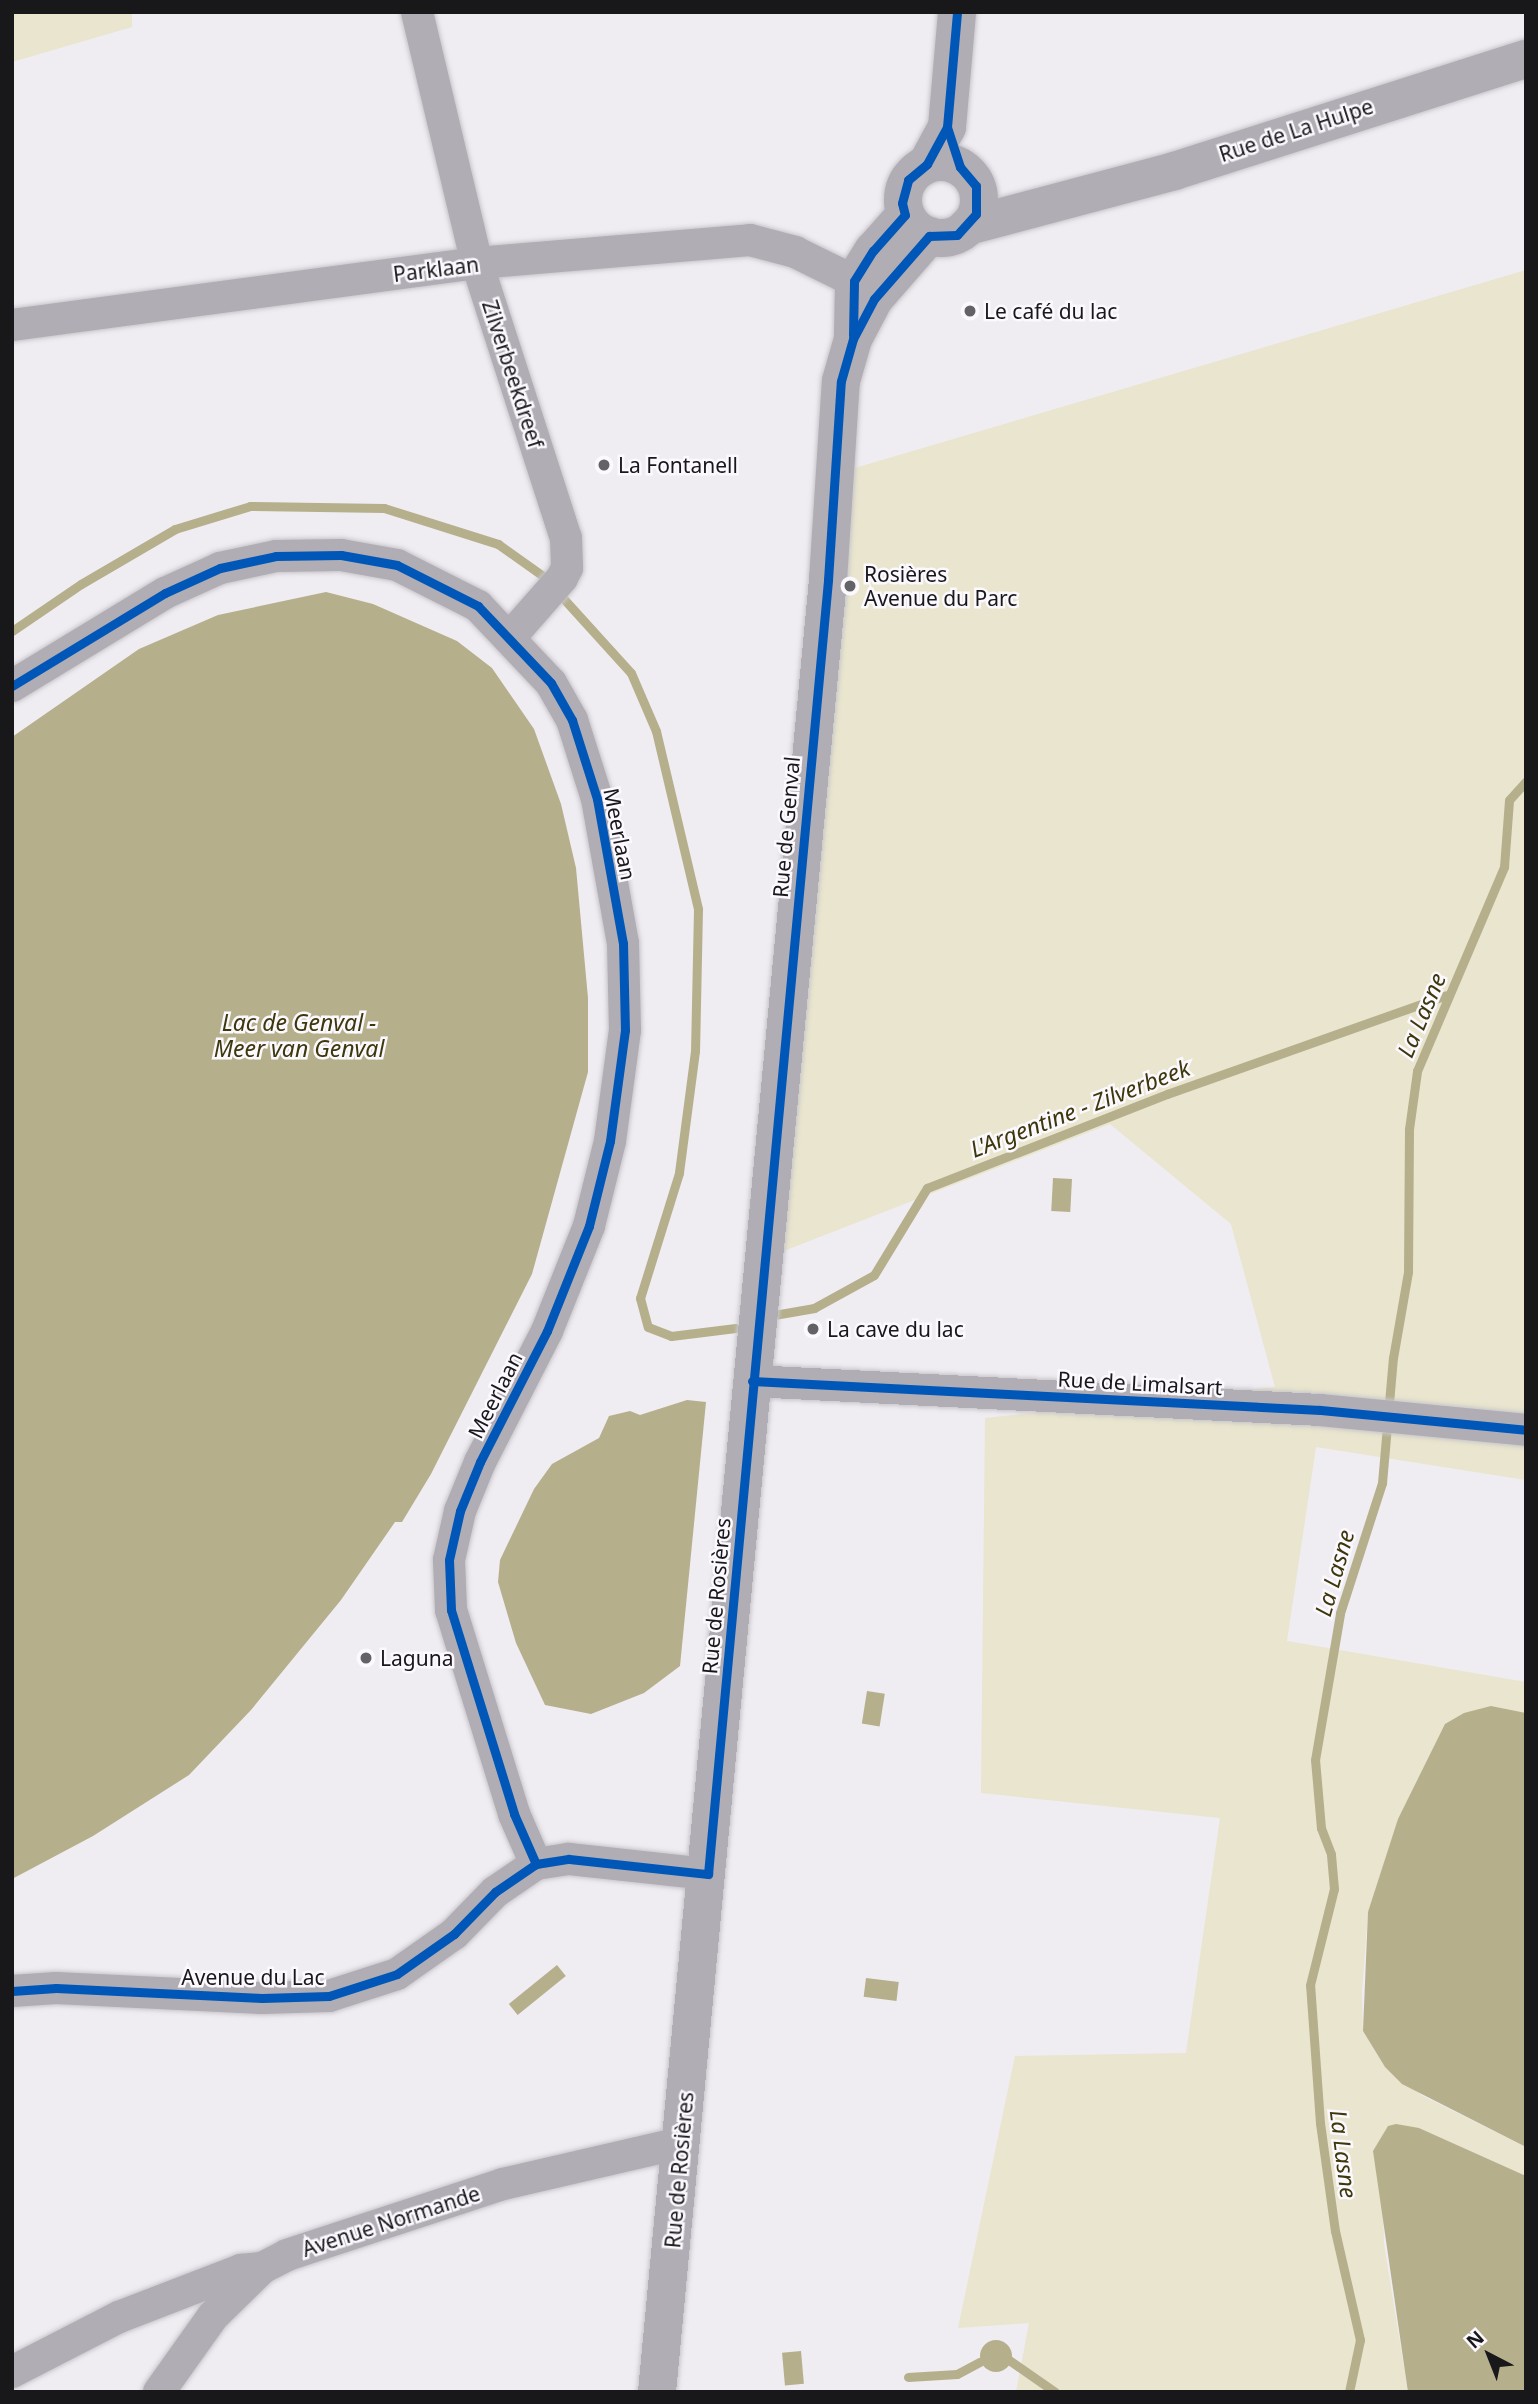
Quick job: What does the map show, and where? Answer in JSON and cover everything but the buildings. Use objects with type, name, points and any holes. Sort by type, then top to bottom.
[{"type":"street","name":"Zilverbeekdreef","points":[[417,12],[477,263],[566,538],[567,568],[562,578],[511,636]]},
{"type":"street","points":[[917,226],[950,236],[968,226],[976,214],[954,172],[947,127],[957,12]]},
{"type":"street","name":"Rue de La Hulpe","points":[[968,226],[1174,171],[1526,59]]},
{"type":"street","points":[[917,226],[903,191],[916,170],[954,172]]},
{"type":"street","name":"Rue de La Hulpe","points":[[954,172],[1066,199]]},
{"type":"street","points":[[854,281],[917,226]]},
{"type":"street","name":"Rue de Genval","points":[[758,1320],[832,529],[841,381],[853,339],[917,226]]},
{"type":"street","name":"Parklaan","points":[[12,324],[477,263],[750,240],[795,252],[854,281]]},
{"type":"street","name":"Rue de Genval","points":[[853,339],[854,281]]},
{"type":"street","name":"Meerlaan","points":[[12,686],[165,593],[220,568],[276,556],[341,555],[397,565],[478,606],[511,636],[551,683],[572,720],[597,799],[623,943],[625,1030],[610,1141],[589,1226],[547,1331],[480,1462],[460,1511],[449,1560],[451,1610],[514,1814],[536,1864]]},
{"type":"street","name":"Rue de Rosières","points":[[657,2392],[708,1874],[758,1320]]},
{"type":"street","name":"Rue de Limalsart","points":[[752,1381],[1320,1410],[1526,1430]]},
{"type":"street","name":"Avenue du Lac","points":[[12,1991],[56,1988],[261,1998],[329,1996],[397,1974],[454,1934],[495,1892],[536,1864],[569,1859],[708,1874]]},
{"type":"street","name":"Avenue Normande","points":[[159,2392],[212,2316],[262,2268],[287,2255],[503,2185],[680,2143]]},
{"type":"street","points":[[12,2371],[119,2317],[241,2270],[262,2268]]},
{"type":"shaded area","points":[[12,12],[132,12],[132,27],[12,62]]},
{"type":"shaded area","points":[[1526,270],[1526,1480],[1316,1447],[1287,1641],[1526,1682],[1526,1713],[1491,1706],[1368,1912],[1362,1991],[1363,2031],[1385,2067],[1423,2096],[1526,2147],[1526,2176],[1419,2128],[1388,2126],[1381,2139],[1384,2244],[1408,2392],[1016,2392],[1029,2323],[958,2328],[1015,2056],[1186,2053],[1220,1818],[981,1793],[985,1418],[1275,1387],[1231,1224],[1110,1124],[781,1252],[821,478]]},
{"type":"water","name":"Lac de Genval - Meer van Genval","points":[[326,592],[373,604],[457,641],[492,668],[534,729],[561,804],[576,868],[588,998],[588,1072],[532,1274],[431,1474],[402,1522],[395,1522],[341,1600],[251,1710],[189,1775],[93,1836],[12,1879],[12,737],[139,649],[218,615]]},
{"type":"water","points":[[1053,1178],[1072,1179],[1070,1212],[1051,1211]]},
{"type":"water","points":[[687,1400],[706,1402],[680,1666],[644,1693],[591,1714],[545,1705],[516,1643],[498,1582],[500,1560],[534,1489],[552,1464],[599,1438],[609,1416],[630,1411],[640,1415]]},
{"type":"water","points":[[867,1691],[885,1694],[880,1726],[862,1724]]},
{"type":"water","points":[[1491,1706],[1526,1713],[1526,2147],[1402,2084],[1385,2067],[1363,2031],[1368,1912],[1398,1819],[1445,1724],[1464,1713]]},
{"type":"water","points":[[557,1965],[566,1976],[518,2015],[509,2004]]},
{"type":"water","points":[[866,1978],[899,1982],[896,2001],[864,1997]]},
{"type":"water","points":[[1396,2124],[1419,2128],[1526,2176],[1526,2392],[1408,2392],[1373,2151],[1388,2126]]},
{"type":"water","points":[[996,2340],[1007,2345],[1012,2356],[1007,2367],[996,2372],[985,2367],[980,2356],[985,2345]]},
{"type":"water","points":[[801,2351],[804,2384],[785,2386],[782,2353]]},
{"type":"waterway","name":"L'Argentine - Zilverbeek","points":[[12,631],[81,584],[175,529],[250,506],[384,508],[498,544],[543,576],[631,673],[656,731],[698,909],[695,1051],[679,1173],[640,1298],[648,1327],[671,1336],[736,1328]]},
{"type":"waterway","name":"La Lasne","points":[[1349,2392],[1360,2340],[1335,2231],[1320,2123],[1310,1985],[1334,1889],[1331,1854],[1321,1828],[1315,1760],[1340,1613],[1382,1483],[1393,1358],[1408,1272],[1409,1129],[1417,1071],[1504,867],[1509,800],[1526,781]]},
{"type":"waterway","name":"L'Argentine - Zilverbeek","points":[[774,1315],[814,1308],[874,1275],[927,1188],[1167,1094],[1446,995]]},
{"type":"waterway","points":[[1009,2360],[1055,2392]]},
{"type":"waterway","points":[[908,2377],[957,2374],[980,2362]]},
{"type":"cycle path","points":[[853,335],[854,281],[873,251],[905,215],[902,203],[908,180],[927,164],[947,127],[957,12]]},
{"type":"cycle path","points":[[12,1991],[56,1988],[262,1998],[329,1996],[397,1974],[454,1934],[495,1892],[536,1864],[569,1859],[708,1874],[828,580],[841,381],[853,339],[874,299],[929,236],[957,235],[976,214],[976,186],[960,167],[947,127]]},
{"type":"cycle path","points":[[12,686],[165,593],[220,568],[276,556],[341,555],[397,565],[478,606],[551,683],[572,720],[597,799],[623,943],[625,1030],[610,1141],[589,1226],[547,1331],[480,1462],[460,1511],[449,1560],[451,1610],[514,1814],[536,1864]]},
{"type":"cycle path","points":[[752,1381],[1320,1410],[1526,1430]]},
{"type":"place","name":"Le café du lac","points":[[970,311]]},
{"type":"place","name":"La Fontanell","points":[[604,465]]},
{"type":"place","name":"Rosières Avenue du Parc","points":[[850,586]]},
{"type":"place","name":"La cave du lac","points":[[813,1329]]},
{"type":"place","name":"Laguna","points":[[366,1658]]}]
